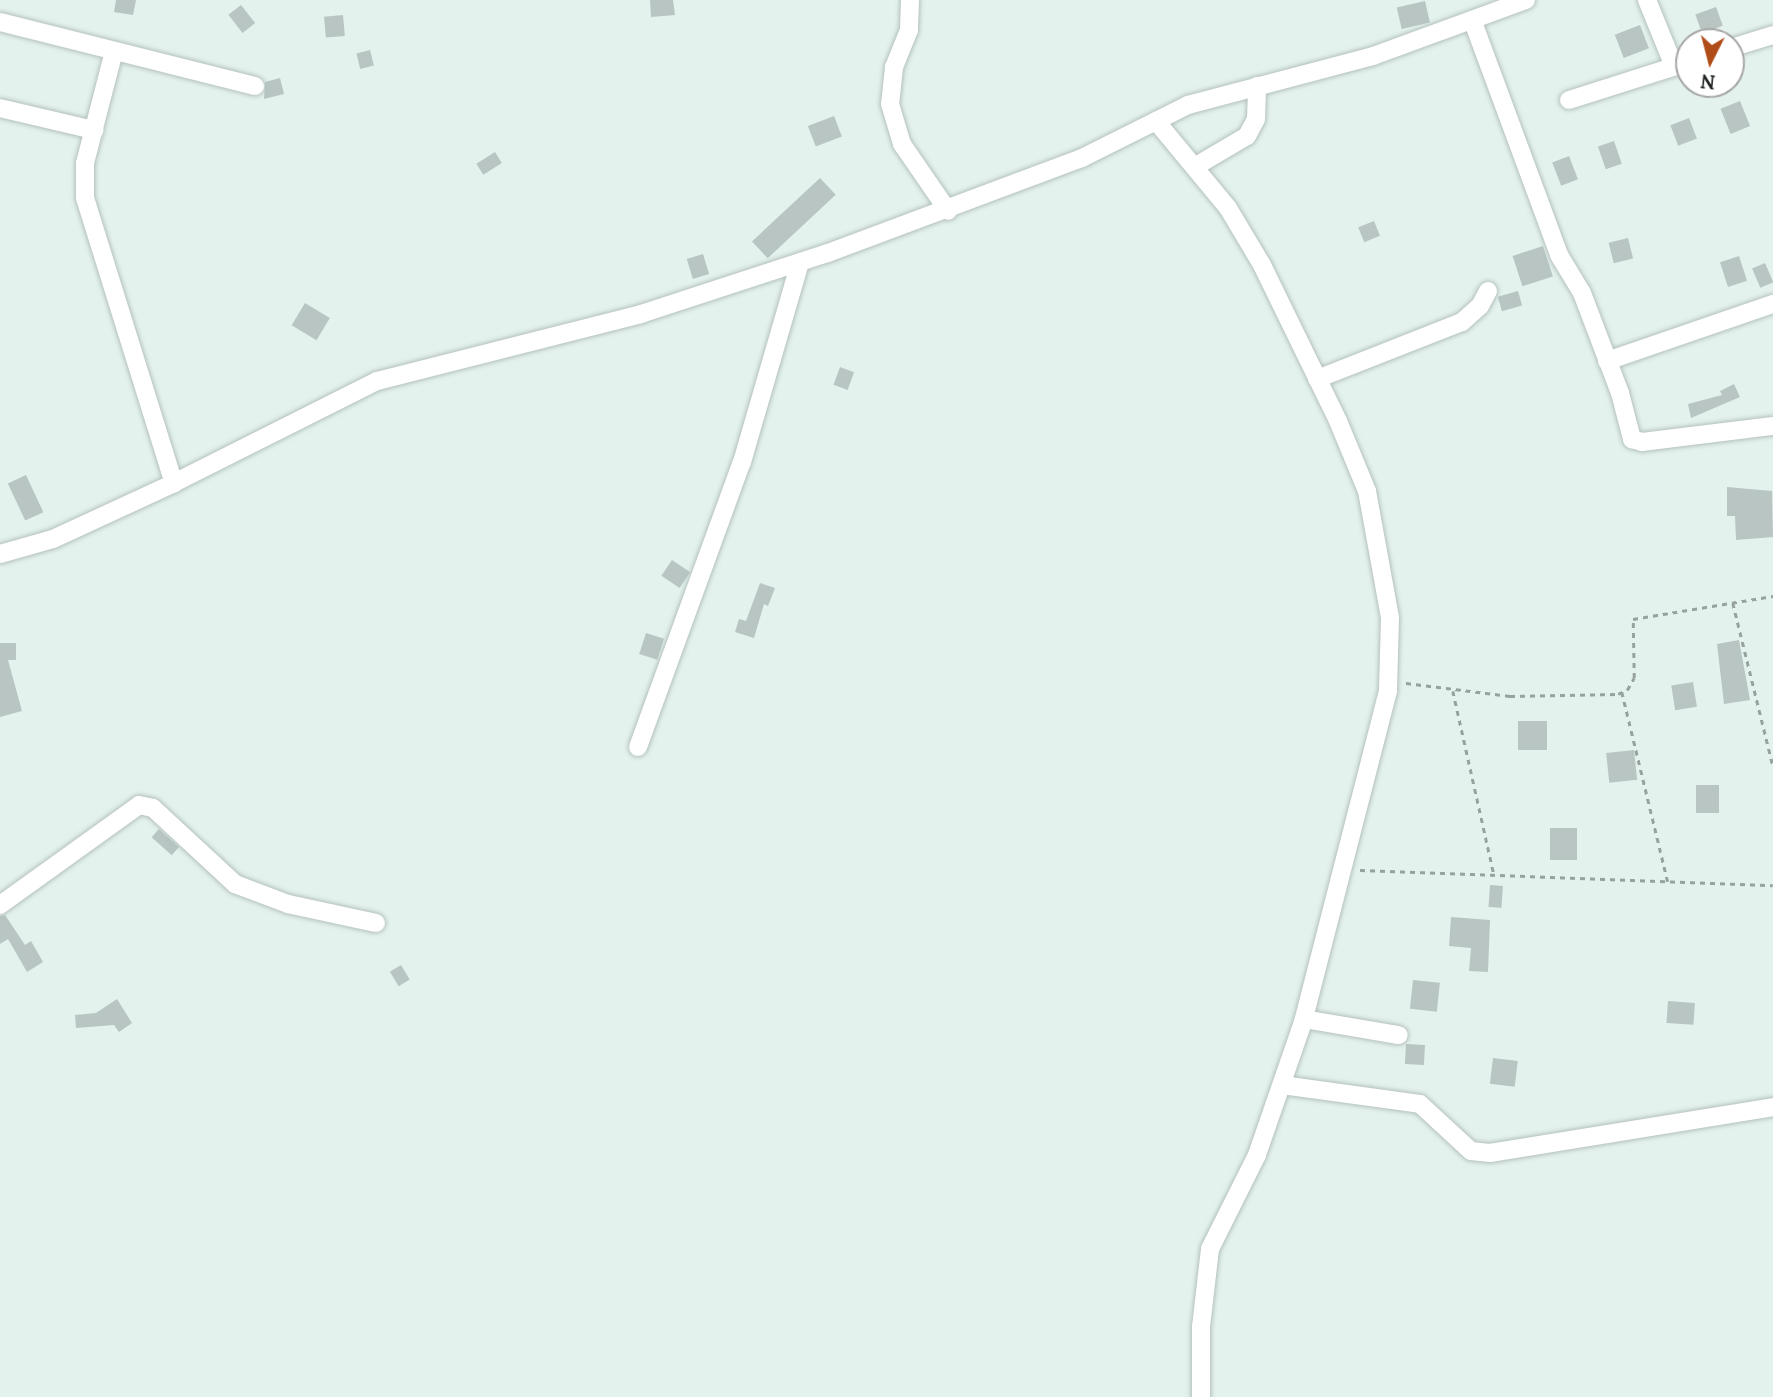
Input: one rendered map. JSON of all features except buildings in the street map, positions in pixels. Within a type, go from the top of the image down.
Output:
[{"type":"street","points":[[910,0],[909,30],[894,67],[890,104],[902,144],[948,211]]},
{"type":"street","points":[[0,554],[53,539],[251,448],[348,392],[399,373],[641,314],[800,262],[948,211],[1082,158],[1188,105],[1373,56],[1473,22],[1526,0]]},
{"type":"street","points":[[1647,0],[1675,51]]},
{"type":"street","points":[[0,22],[255,86]]},
{"type":"street","points":[[1473,22],[1559,255],[1581,293],[1607,361],[1632,439],[1637,442],[1773,426]]},
{"type":"street","points":[[1745,44],[1773,35]]},
{"type":"street","points":[[114,51],[83,176],[88,214],[174,483]]},
{"type":"street","points":[[1569,100],[1675,66]]},
{"type":"street","points":[[1196,166],[1247,136],[1255,118],[1257,86]]},
{"type":"street","points":[[0,108],[94,130]]},
{"type":"street","points":[[1156,121],[1196,166],[1262,265],[1367,491],[1388,589],[1388,680],[1304,1019],[1240,1196],[1210,1249],[1201,1326],[1201,1397]]},
{"type":"street","points":[[638,747],[742,462],[800,262]]},
{"type":"street","points":[[1317,379],[1462,321],[1480,306],[1488,291]]},
{"type":"street","points":[[1607,361],[1773,304]]},
{"type":"street","points":[[0,905],[139,805],[153,808],[235,884],[288,904],[376,923]]},
{"type":"street","points":[[1304,1019],[1399,1035]]},
{"type":"street","points":[[1282,1085],[1420,1104],[1459,1142],[1482,1153],[1773,1107]]},
{"type":"path","points":[[1388,680],[1452,690],[1562,698],[1622,692],[1634,678],[1633,618],[1773,596]]},
{"type":"path","points":[[1733,602],[1773,766]]},
{"type":"path","points":[[1452,690],[1494,875]]},
{"type":"path","points":[[1622,692],[1668,882]]},
{"type":"path","points":[[1342,869],[1773,885]]}]
